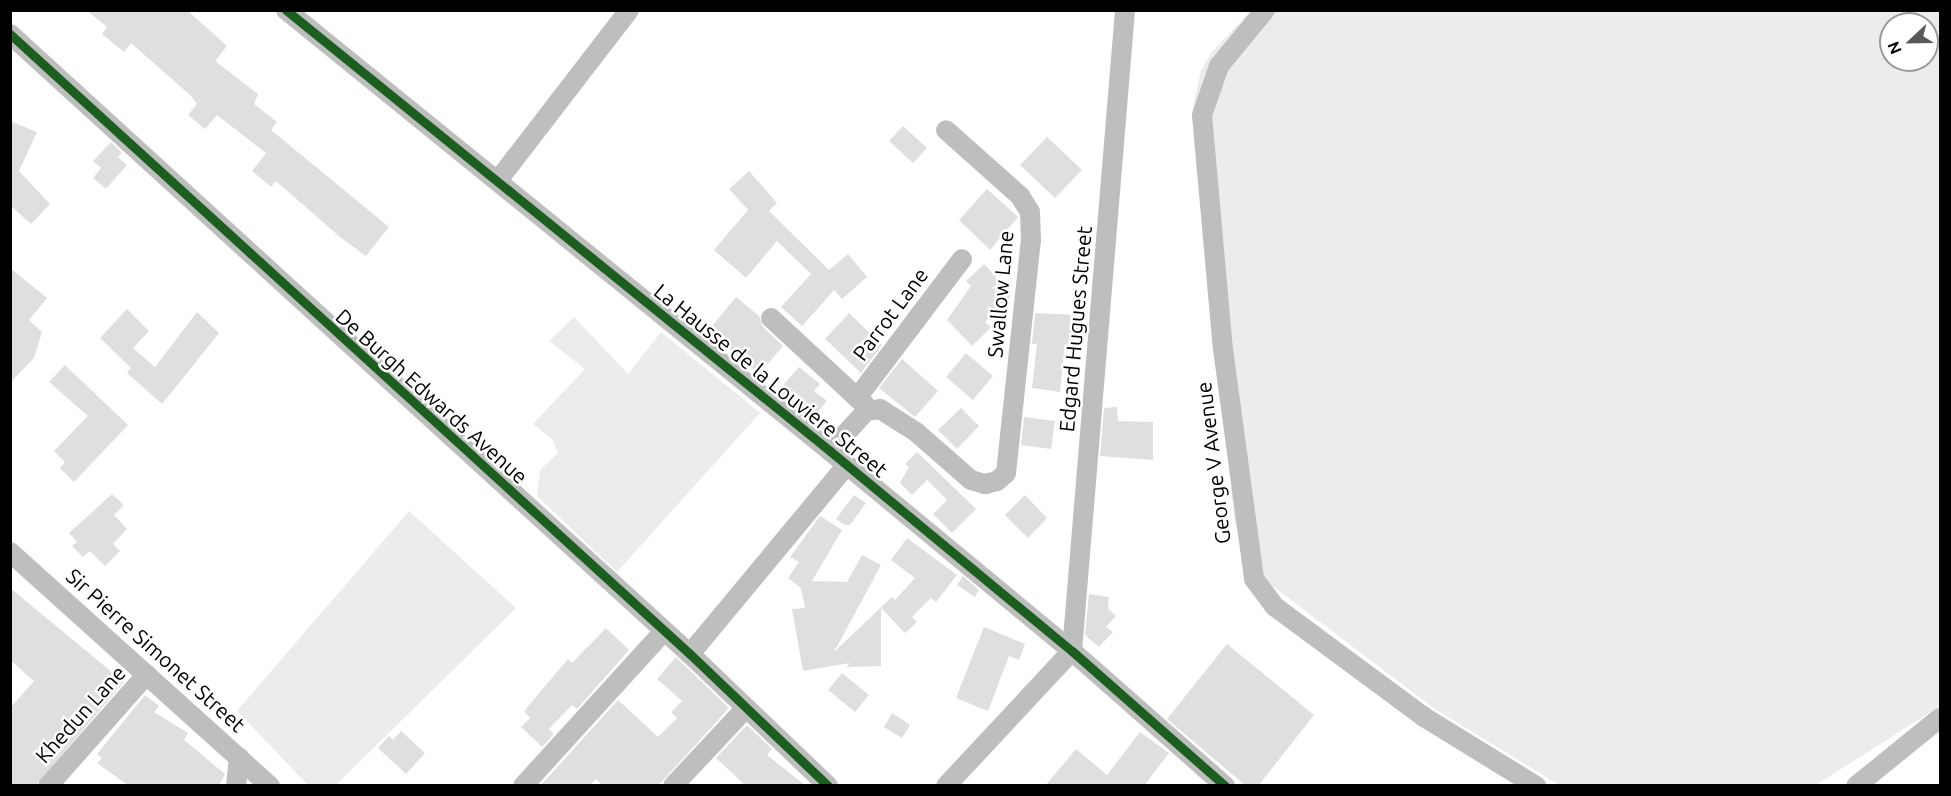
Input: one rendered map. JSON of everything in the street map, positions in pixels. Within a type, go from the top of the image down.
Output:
[{"type":"street","name":"La Hausse de la Louviere Street","points":[[286,10],[499,179],[847,465],[1072,651],[1225,786]]},
{"type":"street","points":[[499,179],[629,10]]},
{"type":"street","name":"Edgard Hugues Street","points":[[1072,651],[1125,10]]},
{"type":"street","name":"George V Avenue","points":[[1265,10],[1219,66],[1202,116],[1223,349],[1254,579],[1274,606],[1414,710],[1536,786]]},
{"type":"street","name":"De Burgh Edwards Avenue","points":[[10,34],[690,654],[826,785]]},
{"type":"street","name":"Swallow Lane","points":[[869,405],[916,432],[971,480],[985,484],[997,482],[1005,473],[1031,240],[1030,212],[1020,196],[946,130]]},
{"type":"street","name":"Parrot Lane","points":[[830,451],[869,405],[962,259]]},
{"type":"street","points":[[771,318],[869,405]]},
{"type":"street","points":[[690,654],[847,465]]},
{"type":"street","name":"Sir Pierre Simonet Street","points":[[10,552],[270,786]]},
{"type":"street","points":[[523,786],[664,631]]},
{"type":"street","points":[[946,786],[1072,651]]},
{"type":"street","name":"Khedun Lane","points":[[48,786],[147,674]]},
{"type":"street","points":[[673,786],[746,708]]},
{"type":"street","points":[[1856,786],[1941,718]]},
{"type":"street","points":[[237,786],[239,757]]},
{"type":"shaded area","points":[[1251,11],[1940,11],[1940,706],[1816,785],[1559,785],[1435,709],[1253,571],[1246,562],[1234,518],[1193,107],[1201,71],[1211,53]]},
{"type":"shaded area","points":[[574,317],[628,374],[661,332],[760,413],[617,572],[537,496],[540,470],[558,453],[553,440],[533,424],[585,369],[549,341]]},
{"type":"shaded area","points":[[409,511],[516,608],[336,785],[308,785],[237,711]]},
{"type":"building","points":[[86,10],[187,10],[227,46],[215,61],[258,94],[254,104],[277,122],[271,130],[389,227],[366,256],[340,237],[276,181],[271,187],[252,171],[266,153],[217,115],[205,129],[188,115],[197,104],[190,95],[131,43],[124,52],[102,34],[107,27]]},
{"type":"building","points":[[10,121],[37,132],[19,171],[50,204],[31,224],[10,205]]},
{"type":"building","points":[[903,126],[927,148],[913,163],[889,141]]},
{"type":"building","points":[[1047,137],[1082,170],[1055,198],[1020,165]]},
{"type":"building","points":[[111,142],[122,153],[118,157],[127,165],[106,189],[93,178],[101,168],[93,161]]},
{"type":"building","points":[[749,171],[777,203],[769,211],[829,270],[848,254],[867,277],[842,299],[834,290],[802,326],[781,307],[811,274],[777,241],[746,278],[714,250],[748,210],[729,189]]},
{"type":"building","points":[[987,189],[1018,217],[990,250],[959,220]]},
{"type":"building","points":[[984,264],[1010,292],[1010,297],[985,322],[991,327],[972,346],[947,320],[971,286],[966,281]]},
{"type":"building","points":[[10,268],[47,298],[29,320],[42,332],[34,358],[10,383]]},
{"type":"building","points":[[736,297],[759,316],[763,327],[783,346],[759,374],[708,331]]},
{"type":"building","points":[[127,309],[149,331],[133,348],[155,367],[197,312],[219,333],[162,404],[127,373],[131,368],[100,338]]},
{"type":"building","points":[[849,313],[882,345],[861,373],[825,339]]},
{"type":"building","points":[[1035,313],[1079,315],[1076,346],[1065,346],[1060,392],[1032,388],[1037,344],[1032,344]]},
{"type":"building","points":[[966,353],[993,376],[973,400],[946,377]]},
{"type":"building","points":[[902,359],[938,391],[915,417],[879,388]]},
{"type":"building","points":[[65,365],[128,425],[74,482],[60,468],[65,462],[54,451],[88,416],[49,382]]},
{"type":"building","points":[[799,367],[820,384],[814,391],[827,401],[811,420],[777,392]]},
{"type":"building","points":[[1117,407],[1118,421],[1153,422],[1153,460],[1100,456],[1104,408]]},
{"type":"building","points":[[961,408],[979,426],[957,449],[938,430]]},
{"type":"building","points":[[1024,417],[1055,421],[1051,449],[1021,445]]},
{"type":"building","points":[[917,452],[976,509],[952,533],[933,514],[947,500],[927,480],[912,495],[900,483],[909,467],[905,464]]},
{"type":"building","points":[[112,494],[124,505],[114,515],[127,529],[113,544],[120,551],[105,566],[90,551],[83,557],[72,546],[77,542],[69,533]]},
{"type":"building","points":[[854,495],[866,503],[850,525],[845,525],[836,519]]},
{"type":"building","points":[[1025,495],[1047,518],[1028,538],[1005,515]]},
{"type":"building","points":[[820,516],[842,530],[812,581],[847,582],[862,555],[881,565],[834,652],[892,597],[895,600],[915,578],[891,560],[907,538],[957,575],[936,602],[931,598],[912,617],[917,622],[905,633],[881,608],[881,666],[847,667],[850,663],[803,671],[792,609],[805,608],[801,588],[788,578],[799,562],[790,557]]},
{"type":"building","points":[[963,576],[979,590],[975,597],[957,585]]},
{"type":"building","points":[[10,588],[124,682],[35,786],[10,786],[10,708],[34,681],[10,660]]},
{"type":"building","points":[[1089,594],[1109,597],[1108,609],[1116,616],[1106,627],[1113,632],[1099,647],[1085,635]]},
{"type":"building","points":[[984,627],[1025,644],[1019,660],[1009,656],[988,711],[956,698]]},
{"type":"building","points":[[606,628],[629,650],[577,709],[572,705],[549,729],[554,734],[542,747],[521,727],[530,718],[524,711],[568,659],[572,663]]},
{"type":"building","points":[[1227,644],[1314,715],[1258,786],[1246,786],[1167,719]]},
{"type":"building","points":[[676,657],[729,708],[658,786],[603,786],[596,779],[589,786],[540,786],[618,700],[658,737],[677,718],[671,712],[682,701],[657,679]]},
{"type":"building","points":[[842,673],[869,695],[855,712],[828,690]]},
{"type":"building","points":[[145,695],[159,706],[154,712],[188,733],[184,740],[225,774],[219,786],[129,786],[97,763],[102,758],[97,754]]},
{"type":"building","points":[[892,713],[910,725],[902,738],[884,727]]},
{"type":"building","points":[[747,725],[772,749],[767,755],[806,786],[746,786],[716,758]]},
{"type":"building","points":[[401,731],[425,753],[406,774],[378,748],[389,736],[393,740]]},
{"type":"building","points":[[1140,732],[1169,753],[1144,786],[1045,786],[1076,749],[1107,775]]},
{"type":"cycle path","points":[[286,10],[830,451],[1072,651],[1225,786]]},
{"type":"cycle path","points":[[10,34],[690,654],[828,786]]}]
